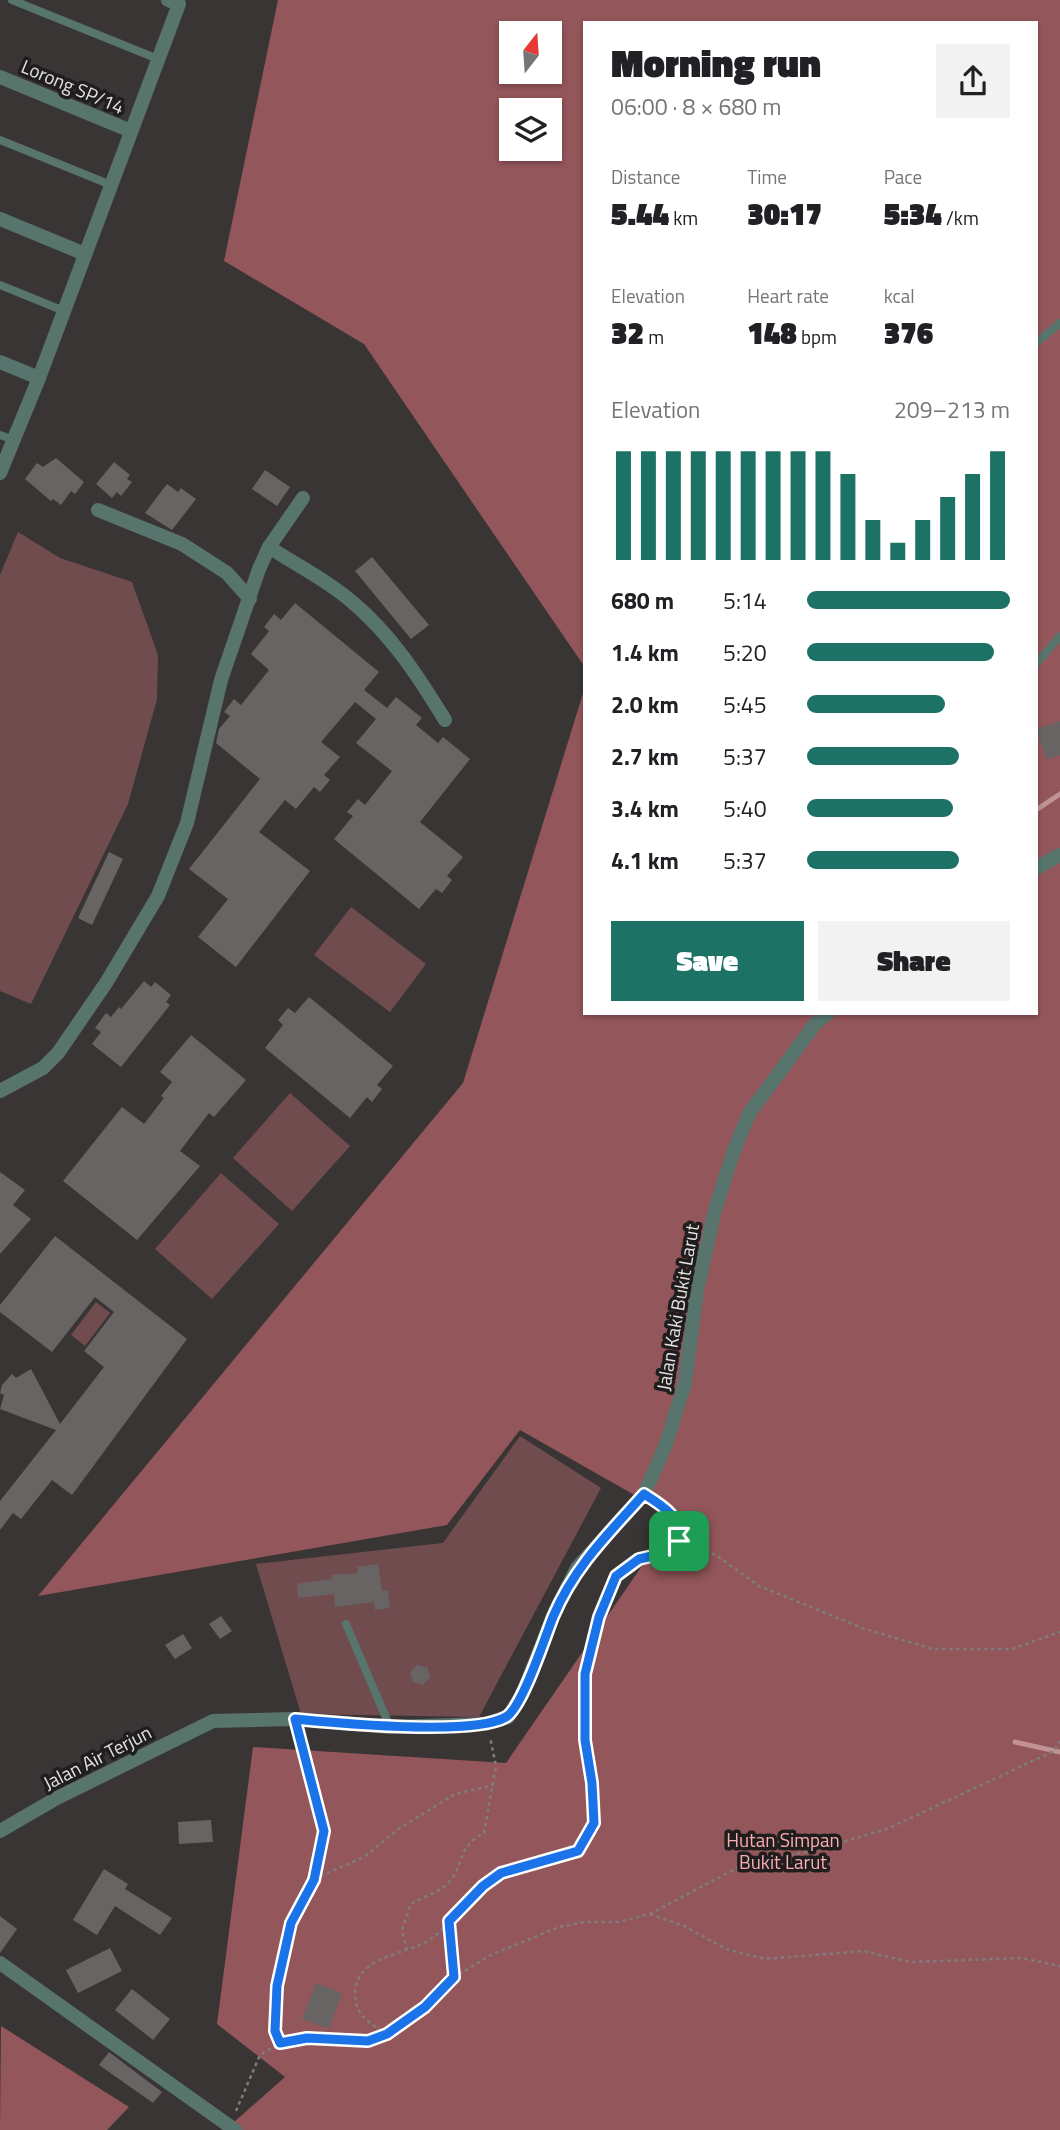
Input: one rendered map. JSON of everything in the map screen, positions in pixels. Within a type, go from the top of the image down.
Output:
[{"type":"street","points":[[0,473],[7,438],[39,379],[158,59],[174,2]]},
{"type":"street","name":"Lorong SP/14","points":[[0,77],[131,131]]},
{"type":"street","points":[[0,219],[85,254]]},
{"type":"street","points":[[0,362],[39,379]]},
{"type":"street","points":[[0,1091],[35,1073],[58,1053],[106,983],[158,896],[187,823],[221,680],[250,599],[269,547],[303,498]]},
{"type":"street","points":[[98,510],[182,544],[227,573],[250,599]]},
{"type":"street","points":[[269,547],[348,598],[368,616],[413,668],[445,720]]},
{"type":"street","points":[[1038,867],[1060,855]]},
{"type":"street","name":"Jalan Kaki Bukit Larut","points":[[213,1721],[295,1719],[390,1727],[485,1724],[508,1717],[522,1695],[555,1614],[578,1568],[644,1494],[666,1444],[685,1383],[697,1290],[715,1210],[734,1150],[750,1112],[815,1024],[826,1015]]},
{"type":"street","name":"Jalan Air Terjun","points":[[0,1831],[57,1798],[213,1721]]},
{"type":"street","points":[[0,1963],[235,2130]]},
{"type":"lane","points":[[12,0],[158,59]]},
{"type":"lane","points":[[0,139],[111,185]]},
{"type":"lane","points":[[0,285],[64,311]]},
{"type":"lane","points":[[1038,341],[1060,323]]},
{"type":"lane","points":[[1038,662],[1060,636]]},
{"type":"lane","points":[[346,1624],[390,1727]]},
{"type":"path","points":[[387,2034],[369,2024],[356,2007],[355,1990],[362,1972],[383,1957],[407,1950],[431,1938],[483,1886],[501,1873],[578,1851],[594,1823],[592,1783],[585,1740],[585,1674],[599,1617],[616,1576],[639,1559],[665,1553],[679,1541],[680,1527],[668,1510],[644,1494]]},
{"type":"path","points":[[679,1541],[716,1555],[759,1586],[865,1629],[933,1649],[1012,1649],[1060,1632]]},
{"type":"path","points":[[280,2043],[275,2031],[277,1986],[291,1923],[314,1880],[324,1831],[295,1719]]},
{"type":"path","points":[[407,1950],[402,1930],[411,1904],[445,1886],[461,1852],[471,1839],[484,1833],[494,1785],[493,1747],[485,1724]]},
{"type":"path","points":[[221,2120],[239,2109],[260,2054],[280,2043],[307,2038],[368,2041],[387,2034],[425,2007],[454,1977],[493,1954],[559,1927],[584,1922],[618,1922],[650,1914],[750,1861],[808,1852],[887,1829],[1054,1751],[1060,1741]]},
{"type":"path","points":[[314,1880],[364,1857],[400,1828],[455,1794],[494,1785]]},
{"type":"path","points":[[650,1914],[684,1926],[726,1949],[765,1959],[863,1951],[911,1962],[1021,1958],[1060,1966]]},
{"type":"path","points":[[449,1921],[454,1977]]},
{"type":"shaded area","points":[[18,532],[60,558],[132,582],[158,655],[157,699],[128,804],[31,1004],[0,991],[0,575]]},
{"type":"shaded area","points":[[351,907],[426,964],[390,1012],[314,955]]},
{"type":"shaded area","points":[[290,1093],[350,1146],[292,1211],[233,1158]]},
{"type":"shaded area","points":[[221,1173],[279,1224],[212,1299],[155,1249]]},
{"type":"shaded area","points":[[96,1302],[110,1313],[85,1346],[71,1335]]},
{"type":"shaded area","points":[[520,1436],[601,1488],[479,1717],[301,1714],[256,1564],[443,1543]]},
{"type":"green space","name":"Hutan Simpan Bukit Larut","points":[[278,0],[1060,0],[1060,2130],[225,2130],[285,2077],[217,2024],[253,1747],[506,1763],[675,1518],[520,1430],[447,1525],[38,1596],[463,1083],[583,693],[583,1015],[1038,1015],[1038,21],[583,21],[583,665],[364,344],[224,261]]},
{"type":"green space","points":[[1,2026],[129,2107],[107,2130],[0,2130]]},
{"type":"building","points":[[56,458],[84,482],[75,494],[71,491],[61,505],[53,499],[51,501],[25,479],[37,463],[43,467]]},
{"type":"building","points":[[114,462],[130,475],[127,479],[132,482],[121,496],[117,492],[112,498],[96,484]]},
{"type":"building","points":[[265,470],[290,487],[277,506],[252,489]]},
{"type":"building","points":[[167,484],[178,492],[181,488],[196,499],[172,530],[145,513]]},
{"type":"building","points":[[372,557],[429,625],[411,639],[355,571]]},
{"type":"building","points":[[295,603],[379,672],[364,690],[387,708],[396,697],[422,718],[416,725],[438,743],[443,737],[470,759],[420,822],[463,857],[447,876],[452,880],[442,893],[436,889],[419,909],[334,839],[353,816],[347,812],[358,799],[365,805],[392,771],[356,743],[376,719],[355,702],[321,742],[340,757],[324,775],[330,780],[320,792],[314,787],[296,809],[285,800],[259,832],[310,871],[236,967],[198,937],[228,899],[189,869],[260,779],[216,743],[219,729],[230,716],[224,712],[234,699],[241,705],[269,670],[251,654],[269,631],[264,627],[274,614],[281,620]]},
{"type":"building","points":[[1060,721],[1060,755],[1047,760],[1038,728]]},
{"type":"building","points":[[109,852],[123,859],[92,925],[78,918]]},
{"type":"building","points":[[144,981],[151,987],[155,982],[171,995],[166,1002],[170,1005],[121,1067],[92,1044],[101,1032],[95,1028],[106,1013],[111,1017],[119,1007],[121,1009]]},
{"type":"building","points":[[309,997],[393,1066],[377,1085],[382,1089],[372,1102],[367,1097],[350,1118],[265,1048],[283,1025],[278,1020],[288,1008],[295,1013]]},
{"type":"building","points":[[191,1035],[246,1080],[214,1117],[209,1113],[180,1151],[200,1166],[137,1240],[63,1181],[122,1107],[144,1124],[164,1098],[161,1096],[172,1082],[160,1072]]},
{"type":"building","points":[[0,1172],[25,1190],[13,1205],[31,1219],[0,1254]]},
{"type":"building","points":[[55,1236],[187,1339],[72,1495],[52,1480],[21,1519],[13,1513],[0,1530],[0,1501],[56,1430],[0,1409],[4,1395],[0,1393],[2,1385],[12,1374],[16,1378],[31,1369],[60,1424],[104,1367],[84,1351],[114,1312],[95,1297],[52,1352],[0,1312],[0,1305]]},
{"type":"building","points":[[378,1564],[382,1591],[388,1590],[390,1608],[375,1610],[374,1602],[335,1607],[334,1594],[298,1598],[297,1584],[332,1579],[332,1575],[358,1573],[357,1567]]},
{"type":"building","points":[[221,1616],[232,1631],[220,1639],[209,1624]]},
{"type":"building","points":[[183,1634],[192,1648],[175,1659],[165,1645]]},
{"type":"building","points":[[417,1665],[427,1667],[430,1677],[423,1685],[413,1682],[410,1672]]},
{"type":"building","points":[[211,1820],[213,1842],[179,1844],[178,1822]]},
{"type":"building","points":[[104,1869],[128,1884],[125,1889],[172,1918],[160,1935],[115,1906],[97,1935],[73,1920]]},
{"type":"building","points":[[0,1916],[17,1929],[0,1953]]},
{"type":"building","points":[[110,1948],[122,1971],[78,1993],[66,1970]]},
{"type":"building","points":[[316,1983],[342,1993],[329,2029],[302,2019]]},
{"type":"building","points":[[132,1989],[170,2019],[153,2040],[115,2010]]},
{"type":"building","points":[[109,2052],[162,2092],[153,2103],[99,2065]]},
{"type":"waterway","points":[[1038,809],[1060,794]]},
{"type":"waterway","points":[[1015,1742],[1060,1752]]},
{"type":"route","points":[[644,1494],[668,1510],[680,1527],[679,1541],[665,1553],[639,1559],[616,1576],[599,1617],[585,1674],[585,1740],[592,1783],[594,1823],[578,1851],[501,1873],[483,1886],[449,1921],[454,1977],[425,2007],[387,2034],[368,2041],[307,2038],[280,2043],[275,2031],[277,1986],[291,1923],[314,1880],[324,1831],[295,1719],[390,1727],[485,1724],[508,1717],[522,1695],[555,1614],[578,1568],[644,1494]]}]
